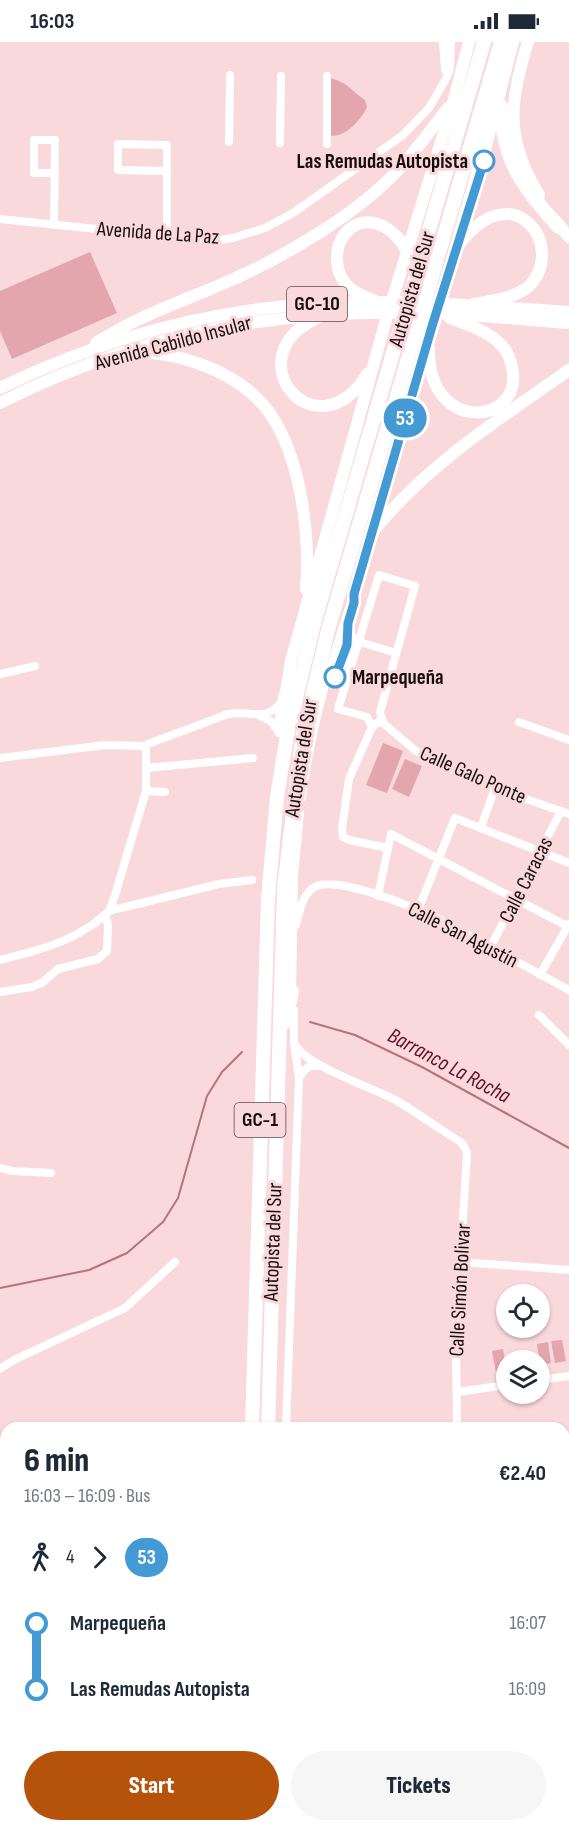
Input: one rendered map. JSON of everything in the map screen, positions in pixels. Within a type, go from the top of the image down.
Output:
[{"type":"highway","name":"Autopista del Sur","points":[[252,1422],[267,919],[271,849],[287,736],[306,656],[484,42]]},
{"type":"highway","name":"Autopista del Sur","points":[[268,1422],[284,888],[302,739],[328,630],[427,323],[426,293],[501,42]]},
{"type":"highway","points":[[512,42],[501,102],[501,129],[508,156],[518,176],[540,207],[559,227]]},
{"type":"highway","points":[[456,249],[512,42]]},
{"type":"highway","points":[[271,849],[267,810],[285,697]]},
{"type":"highway","points":[[278,1062],[292,991]]},
{"type":"highway","points":[[244,1422],[252,1391]]},
{"type":"main road","points":[[285,697],[291,661],[373,365],[453,103],[469,42]]},
{"type":"main road","points":[[528,42],[519,71],[515,96],[514,140],[524,170],[559,227],[569,237]]},
{"type":"main road","points":[[80,353],[124,326],[241,275],[293,248],[355,209],[396,172],[453,103]]},
{"type":"main road","points":[[354,594],[427,323],[442,294],[456,249],[473,228],[495,216],[505,213],[528,218],[538,226],[546,240],[548,257],[537,279],[527,288],[511,295],[470,305]]},
{"type":"main road","points":[[380,302],[354,292],[343,280],[339,273],[337,258],[339,244],[344,235],[358,225],[374,224],[382,225],[397,234],[407,252]]},
{"type":"main road","name":"Avenida Cabildo Insular","points":[[0,388],[80,353],[166,327],[261,309],[308,304],[380,302],[569,312]]},
{"type":"main road","points":[[323,315],[308,322],[299,330],[291,338],[284,352],[282,374],[292,395],[300,401],[317,406],[341,400],[351,395],[363,382],[373,365]]},
{"type":"main road","name":"Avenida Cabildo Insular","points":[[0,403],[99,361],[206,330],[262,320],[323,315],[427,323],[569,323]]},
{"type":"main road","points":[[449,317],[476,328],[496,340],[503,347],[512,364],[513,388],[509,396],[496,408],[474,412],[458,408],[444,400],[432,375],[427,323],[449,317]]},
{"type":"main road","points":[[99,361],[141,353],[176,357],[211,368],[240,383],[260,401],[276,421],[292,463],[305,527],[307,575],[302,623]]},
{"type":"main road","points":[[371,534],[396,503],[431,470],[569,370]]},
{"type":"street","name":"Avenida de La Paz","points":[[442,86],[446,68],[443,42]]},
{"type":"street","name":"Avenida de La Paz","points":[[0,219],[213,241],[234,238],[265,228],[293,213],[403,135],[429,108],[442,86],[450,68],[451,42]]},
{"type":"street","points":[[229,142],[230,75]]},
{"type":"street","points":[[280,143],[281,76]]},
{"type":"street","points":[[327,76],[327,144]]},
{"type":"street","points":[[54,225],[55,172],[55,140],[34,140],[34,172],[55,172]]},
{"type":"street","points":[[166,171],[118,170],[118,144],[167,145],[167,236]]},
{"type":"street","points":[[0,381],[18,379]]},
{"type":"street","points":[[380,712],[372,717],[366,717],[338,709],[379,575],[415,586],[380,712],[383,723],[378,722],[372,727],[348,787],[342,829],[343,837],[349,840],[388,848]]},
{"type":"street","points":[[354,594],[348,634],[358,641],[396,653]]},
{"type":"street","points":[[286,1422],[300,1078],[294,1042],[292,991],[294,876],[305,775],[321,693],[354,594]]},
{"type":"street","points":[[0,674],[34,666]]},
{"type":"street","points":[[0,758],[105,745],[146,746],[228,714],[267,714],[275,711],[285,697]]},
{"type":"street","points":[[253,713],[272,722],[279,733]]},
{"type":"street","points":[[366,717],[372,727]]},
{"type":"street","points":[[519,722],[568,739]]},
{"type":"street","name":"Calle Galo Ponte","points":[[383,723],[430,760],[495,788],[565,813]]},
{"type":"street","points":[[0,992],[32,987],[43,982],[57,969],[98,959],[107,951],[107,912],[116,895],[146,791],[146,746]]},
{"type":"street","points":[[146,768],[253,758]]},
{"type":"street","points":[[481,827],[495,788]]},
{"type":"street","points":[[146,791],[165,792]]},
{"type":"street","name":"Calle Caracas","points":[[490,948],[540,852],[565,813]]},
{"type":"street","points":[[418,909],[455,818],[569,863]]},
{"type":"street","points":[[378,896],[391,834],[568,926],[540,975]]},
{"type":"street","points":[[0,960],[70,939],[107,912],[219,884],[252,880]]},
{"type":"street","name":"Calle San Agustín","points":[[294,930],[306,896],[313,888],[318,885],[334,884],[346,886],[418,909],[569,990]]},
{"type":"street","points":[[539,1015],[569,1045]]},
{"type":"street","points":[[294,1042],[302,1055],[322,1066]]},
{"type":"street","points":[[300,1078],[304,1069],[311,1065],[322,1066]]},
{"type":"street","name":"Calle Simón Bolivar","points":[[322,1066],[397,1101],[462,1143],[467,1152],[456,1334],[457,1422]]},
{"type":"street","points":[[0,1168],[12,1171],[51,1173]]},
{"type":"street","points":[[0,1369],[14,1360],[125,1308],[175,1262]]},
{"type":"street","points":[[460,1262],[569,1270]]},
{"type":"street","points":[[550,1379],[569,1377]]},
{"type":"street","points":[[457,1392],[496,1387]]},
{"type":"shaded area","points":[[330,78],[349,87],[365,100],[367,107],[361,117],[346,132],[334,136],[329,135]]},
{"type":"shaded area","points":[[90,252],[117,313],[12,359],[0,331],[0,291]]},
{"type":"shaded area","points":[[383,743],[403,751],[387,793],[366,785]]},
{"type":"shaded area","points":[[405,759],[422,766],[409,797],[392,789]]},
{"type":"shaded area","points":[[562,1340],[566,1361],[555,1363],[551,1341]]},
{"type":"shaded area","points":[[548,1342],[549,1350],[538,1350],[537,1344]]},
{"type":"shaded area","points":[[496,1350],[496,1372],[492,1351]]},
{"type":"waterway","name":"Barranco La Rocha","points":[[310,1022],[355,1035],[422,1067],[569,1148]]},
{"type":"waterway","name":"Barranco La Rocha","points":[[0,1288],[89,1270],[127,1253],[163,1222],[178,1198],[207,1096],[222,1072],[242,1052]]},
{"type":"bus line","name":"53","points":[[335,677],[347,645],[348,623],[354,603],[354,594],[433,323],[484,161]]},
{"type":"place","name":"Las Remudas Autopista","points":[[484,161]]},
{"type":"place","name":"Marpequeña","points":[[335,677]]}]
